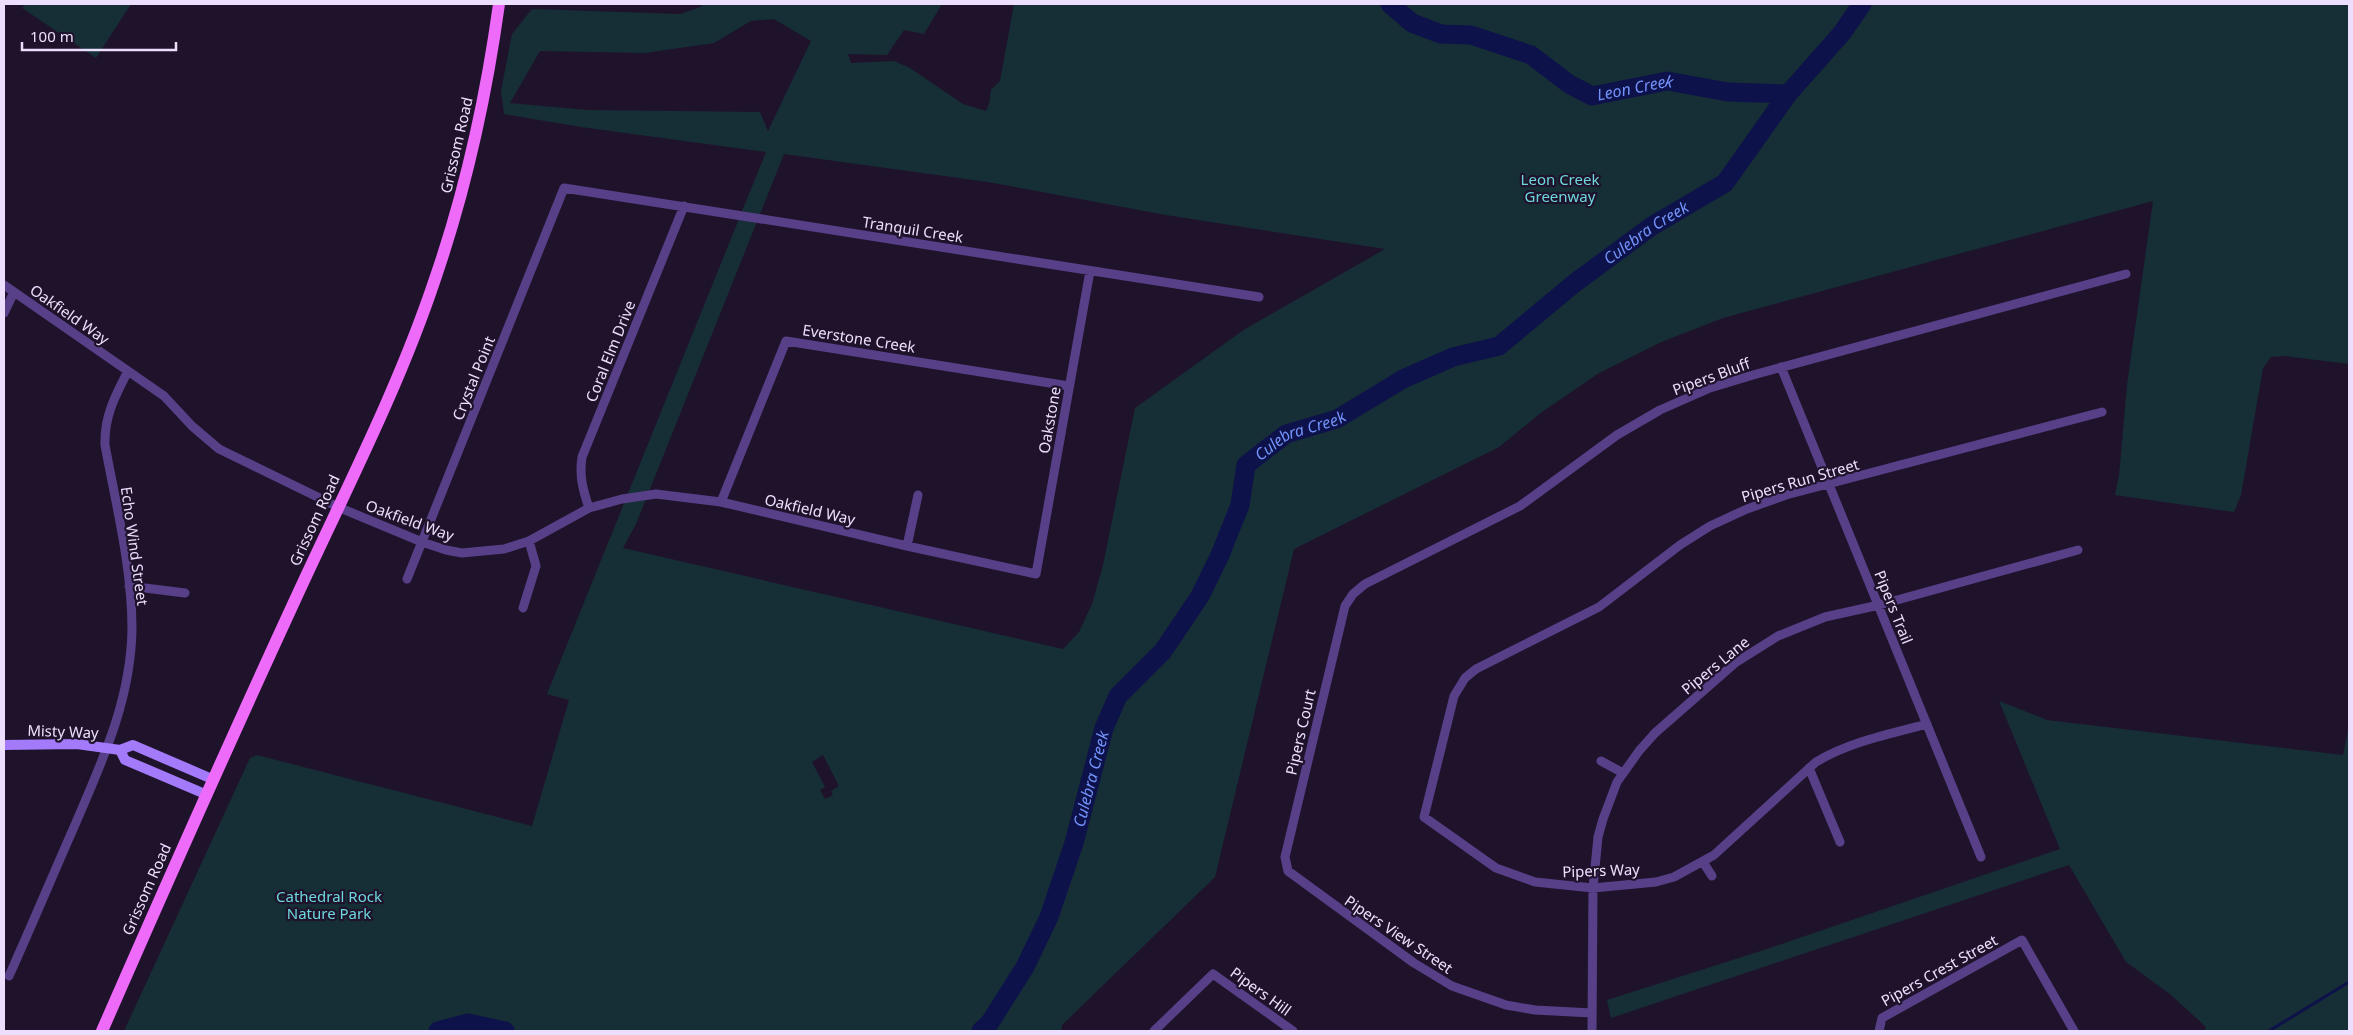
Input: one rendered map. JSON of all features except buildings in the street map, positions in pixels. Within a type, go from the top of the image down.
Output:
[{"type":"main road","name":"Grissom Road","points":[[102,1031],[205,794],[390,394],[434,282],[450,233],[477,134],[499,4]]},
{"type":"street","name":"Tranquil Creek","points":[[564,188],[1258,297]]},
{"type":"street","name":"Crystal Point","points":[[408,579],[564,188]]},
{"type":"street","name":"Coral Elm Drive","points":[[589,508],[581,484],[582,457],[684,206]]},
{"type":"street","name":"Oakstone","points":[[1036,574],[1090,271]]},
{"type":"street","name":"Pipers Bluff","points":[[1349,600],[1365,584],[1520,506],[1610,440],[1660,410],[1710,388],[2126,274]]},
{"type":"street","name":"Oakfield Way","points":[[4,285],[164,396],[192,426],[219,449],[338,507],[422,542],[462,553],[504,549],[529,541],[589,508],[622,499],[656,494],[721,502],[1036,574]]},
{"type":"street","points":[[4,313],[14,292]]},
{"type":"street","name":"Everstone Creek","points":[[721,502],[786,341],[1069,386]]},
{"type":"street","name":"Pipers Trail","points":[[1781,367],[1981,857]]},
{"type":"street","name":"Echo Wind Street","points":[[9,976],[108,748],[125,692],[130,661],[132,629],[129,586],[104,430],[110,406],[128,371]]},
{"type":"street","name":"Pipers Run Street","points":[[1424,817],[1454,696],[1459,686],[1476,669],[1599,607],[1680,545],[1710,526],[1746,509],[1786,495],[2102,412]]},
{"type":"street","points":[[907,546],[918,495]]},
{"type":"street","points":[[523,608],[536,566],[529,541]]},
{"type":"street","name":"Pipers Lane","points":[[1592,1031],[1594,860],[1602,818],[1623,773],[1655,733],[1735,663],[1778,636],[1824,617],[1879,605],[2078,550]]},
{"type":"street","points":[[129,586],[185,593]]},
{"type":"street","name":"Pipers Court","points":[[1288,872],[1285,857],[1345,606],[1349,600]]},
{"type":"street","name":"Pipers Way","points":[[1424,817],[1481,858],[1513,876],[1547,885],[1593,888],[1656,882],[1674,877],[1703,862],[1725,846],[1809,768],[1829,754],[1856,744],[1927,724]]},
{"type":"street","name":"Misty Way","points":[[4,744],[77,744],[120,750],[132,746],[212,779]]},
{"type":"street","points":[[120,750],[125,760],[205,794]]},
{"type":"street","points":[[1601,761],[1623,773]]},
{"type":"street","points":[[1809,768],[1840,842]]},
{"type":"street","points":[[1703,862],[1712,876]]},
{"type":"street","name":"Pipers View Street","points":[[1288,872],[1414,963],[1452,986],[1478,997],[1516,1007],[1592,1013]]},
{"type":"street","name":"Pipers Crest Street","points":[[1879,1031],[1882,1018],[2022,940],[2074,1031]]},
{"type":"street","name":"Pipers Hill","points":[[1154,1031],[1213,974],[1282,1028],[1293,1031]]},
{"type":"green space","points":[[26,4],[131,4],[96,58],[22,8]]},
{"type":"green space","points":[[704,4],[942,4],[924,34],[904,30],[887,55],[848,54],[851,63],[894,61],[910,68],[963,104],[986,111],[991,90],[1000,81],[1014,4],[2349,4],[2349,364],[2284,356],[2271,357],[2263,368],[2241,495],[2234,512],[2115,495],[2119,476],[2127,385],[2153,201],[1723,318],[1659,343],[1599,373],[1542,412],[1499,447],[1294,549],[1215,877],[1062,1025],[1061,1031],[124,1031],[250,758],[257,755],[532,826],[569,700],[547,694],[766,152],[581,127],[504,114],[501,91],[512,34],[532,9],[680,14]],"holes":[[[774,19],[811,41],[768,131],[760,112],[587,110],[510,103],[540,51],[645,53],[714,43],[751,21]],[[784,154],[988,182],[1166,215],[1385,249],[1245,329],[1135,408],[1103,565],[1092,604],[1079,632],[1063,649],[623,548],[636,524]],[[823,755],[839,786],[831,791],[833,795],[825,799],[820,790],[825,787],[812,762]]]},
{"type":"green space","points":[[1999,701],[2047,720],[2343,755],[2349,725],[2349,1031],[2204,1031],[2206,1027],[2171,995],[2126,962],[2069,865],[1611,1018],[1607,1000],[1767,949],[2060,849]]},
{"type":"waterway","name":"Leon Creek","points":[[1390,4],[1412,23],[1441,34],[1471,35],[1531,55],[1569,84],[1592,96],[1667,81],[1728,92],[1788,94]]},
{"type":"waterway","name":"Culebra Creek","points":[[981,1031],[989,1024],[1025,967],[1049,917],[1074,843],[1104,728],[1118,696],[1163,651],[1200,596],[1220,555],[1240,505],[1246,465],[1286,434],[1337,419],[1403,379],[1453,357],[1499,346],[1576,282],[1652,226],[1725,183],[1788,94],[1842,33],[1862,4]]},
{"type":"waterway","points":[[2269,1031],[2349,982]]},
{"type":"waterway","name":"Culebra Creek","points":[[438,1031],[468,1023],[505,1031]]},
{"type":"park label","name":"Leon Creek Greenway","points":[[1560,188]]},
{"type":"park label","name":"Cathedral Rock Nature Park","points":[[329,904]]}]
